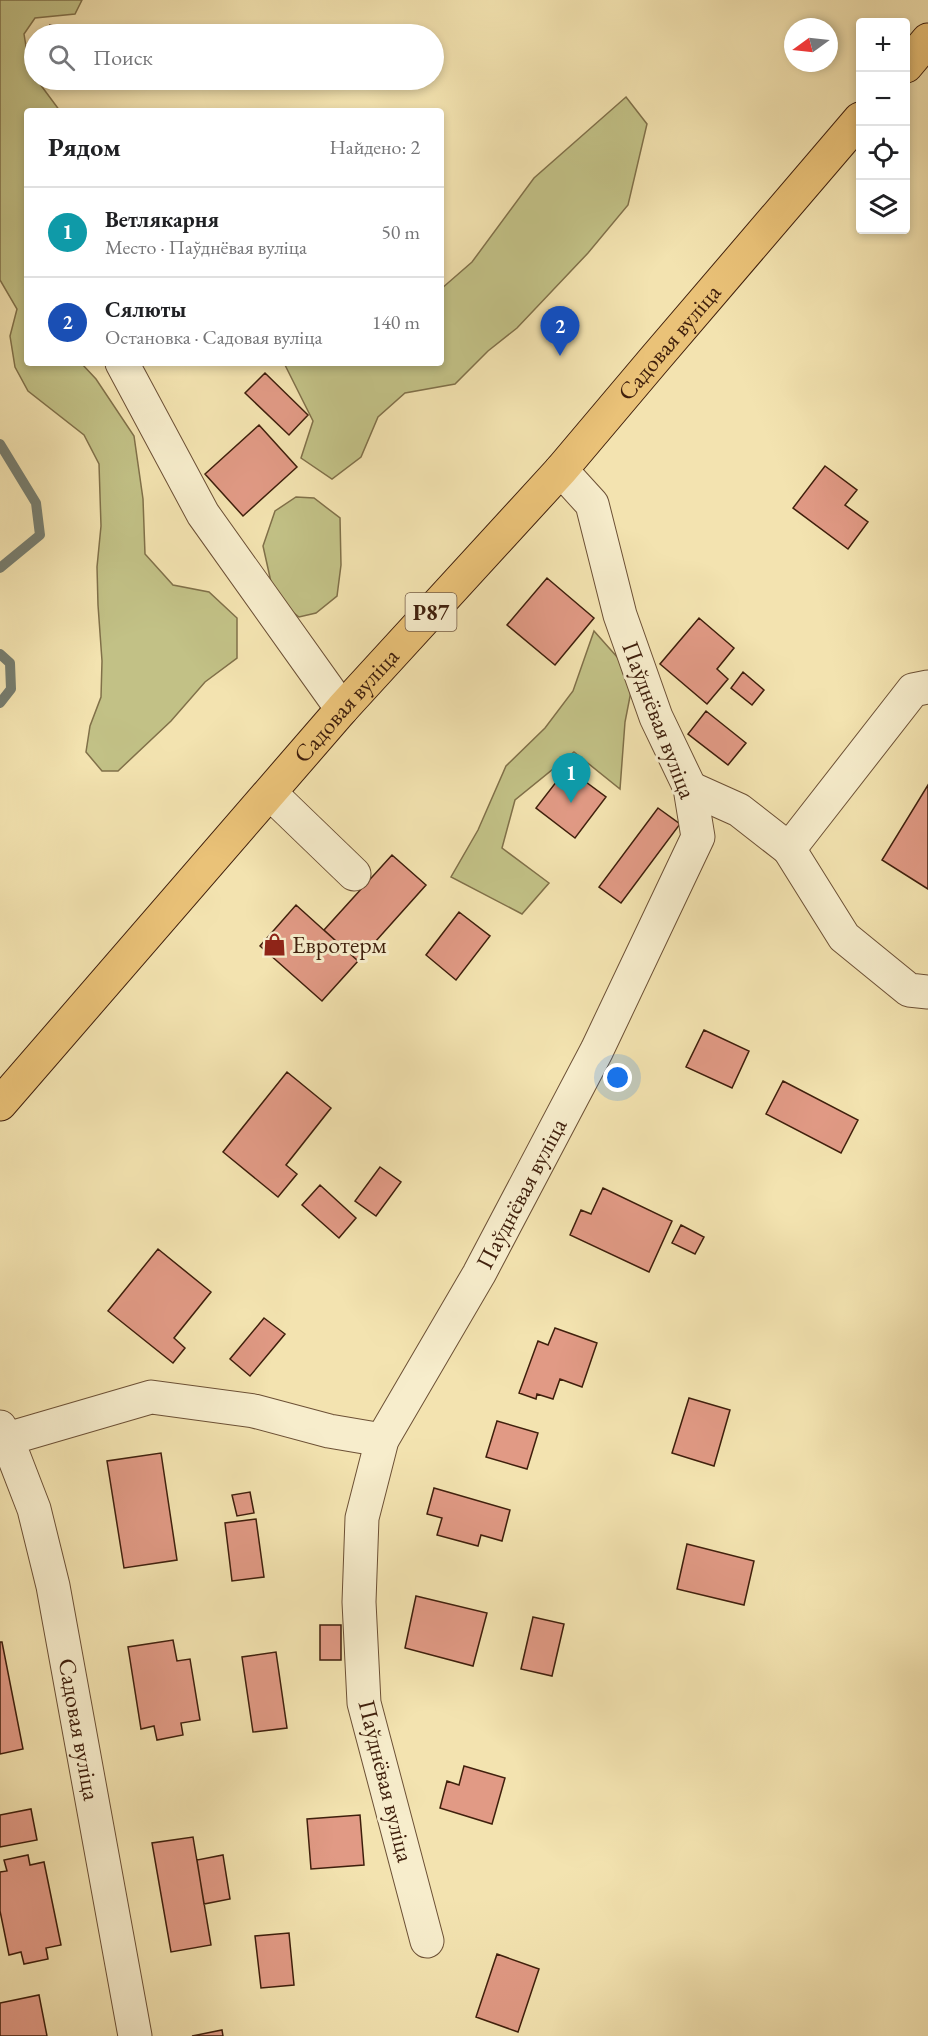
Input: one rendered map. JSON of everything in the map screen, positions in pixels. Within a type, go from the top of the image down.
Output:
[{"type":"main road","points":[[910,61],[928,40]]},
{"type":"main road","name":"Садовая вуліца","points":[[0,1104],[342,709],[561,470],[856,125]]},
{"type":"street","points":[[124,366],[203,514],[342,709]]},
{"type":"street","name":"Паўднёвая вуліца","points":[[427,1941],[364,1703],[359,1602],[362,1518],[382,1440],[478,1274],[597,1050],[698,837],[690,788],[656,717],[620,615],[592,504],[561,470]]},
{"type":"street","points":[[789,849],[913,690],[928,687]]},
{"type":"street","points":[[690,788],[739,810],[789,849],[844,937],[909,990],[928,992]]},
{"type":"street","points":[[270,792],[354,874]]},
{"type":"street","points":[[4,1433],[151,1397],[254,1411],[329,1431],[382,1440]]},
{"type":"street","name":"Садовая вуліца","points":[[4,1433],[34,1509],[53,1586],[135,2036]]},
{"type":"shaded area","points":[[0,0],[82,0],[75,14],[35,18],[31,24],[24,24],[24,90],[44,90],[58,108],[24,108],[24,366],[84,366],[96,379],[134,436],[143,499],[145,554],[173,585],[209,592],[237,618],[237,658],[205,682],[171,721],[118,771],[102,771],[86,752],[90,726],[101,697],[102,661],[97,567],[101,526],[99,464],[84,435],[28,391],[15,367],[10,336],[17,309],[0,280]]},
{"type":"shaded area","points":[[626,97],[647,124],[628,205],[588,253],[517,328],[488,351],[455,384],[405,393],[378,417],[361,457],[332,479],[301,458],[313,421],[286,366],[444,366],[444,286],[472,262],[534,178]]},
{"type":"shaded area","points":[[296,497],[314,498],[340,518],[341,565],[337,596],[316,613],[299,617],[281,603],[271,582],[263,546],[275,511]]},
{"type":"shaded area","points":[[594,631],[634,676],[625,722],[620,789],[574,752],[515,800],[502,848],[549,883],[522,914],[451,877],[478,830],[506,766],[545,728],[573,691]]},
{"type":"building","points":[[265,373],[308,415],[289,435],[245,393]]},
{"type":"building","points":[[259,425],[297,467],[243,516],[205,474]]},
{"type":"building","points":[[825,466],[857,490],[845,505],[868,522],[848,549],[793,508]]},
{"type":"building","points":[[547,578],[594,618],[555,665],[507,625]]},
{"type":"building","points":[[699,618],[734,648],[717,669],[728,679],[707,704],[660,664]]},
{"type":"building","points":[[743,672],[764,690],[752,705],[731,688]]},
{"type":"building","points":[[706,711],[746,743],[728,765],[688,734]]},
{"type":"building","points":[[567,768],[606,797],[575,838],[536,808]]},
{"type":"building","points":[[928,785],[928,889],[882,860]]},
{"type":"building","points":[[658,808],[680,824],[621,903],[599,887]]},
{"type":"building","points":[[392,855],[426,885],[358,961],[324,930]]},
{"type":"building","points":[[296,905],[358,961],[322,1001],[260,946]]},
{"type":"building","points":[[459,912],[490,936],[456,980],[426,955]]},
{"type":"building","points":[[704,1030],[749,1051],[732,1088],[686,1067]]},
{"type":"building","points":[[287,1072],[331,1108],[286,1165],[297,1174],[278,1197],[223,1152]]},
{"type":"building","points":[[783,1081],[858,1120],[841,1153],[766,1114]]},
{"type":"building","points":[[380,1167],[401,1182],[376,1216],[355,1201]]},
{"type":"building","points":[[320,1185],[356,1218],[339,1238],[302,1205]]},
{"type":"building","points":[[603,1188],[672,1221],[649,1272],[570,1235],[581,1210],[591,1214]]},
{"type":"building","points":[[681,1225],[704,1237],[695,1254],[672,1243]]},
{"type":"building","points":[[158,1249],[211,1292],[174,1338],[185,1348],[173,1363],[108,1311]]},
{"type":"building","points":[[264,1318],[285,1334],[250,1376],[230,1359]]},
{"type":"building","points":[[555,1328],[597,1343],[582,1387],[560,1379],[553,1399],[537,1394],[536,1399],[519,1393],[538,1341],[548,1345]]},
{"type":"building","points":[[689,1398],[730,1410],[714,1466],[672,1453]]},
{"type":"building","points":[[497,1421],[538,1433],[527,1469],[486,1457]]},
{"type":"building","points":[[161,1453],[177,1560],[124,1568],[107,1461]]},
{"type":"building","points":[[434,1488],[510,1510],[502,1541],[481,1535],[478,1546],[437,1535],[442,1518],[427,1514]]},
{"type":"building","points":[[250,1492],[254,1513],[237,1516],[232,1495]]},
{"type":"building","points":[[256,1519],[264,1577],[232,1581],[225,1523]]},
{"type":"building","points":[[687,1544],[754,1561],[744,1605],[677,1589]]},
{"type":"building","points":[[416,1596],[487,1613],[473,1666],[405,1648]]},
{"type":"building","points":[[533,1617],[564,1624],[552,1676],[521,1669]]},
{"type":"building","points":[[320,1625],[341,1625],[341,1660],[320,1660]]},
{"type":"building","points":[[173,1640],[177,1661],[190,1659],[200,1720],[181,1723],[183,1735],[157,1740],[154,1726],[141,1729],[128,1647]]},
{"type":"building","points":[[0,1642],[2,1642],[23,1749],[0,1754]]},
{"type":"building","points":[[276,1652],[287,1728],[253,1732],[242,1657]]},
{"type":"building","points":[[464,1766],[505,1778],[492,1824],[440,1808],[447,1781],[459,1785]]},
{"type":"building","points":[[31,1809],[37,1840],[0,1847],[0,1815]]},
{"type":"building","points":[[360,1815],[364,1865],[311,1869],[307,1819]]},
{"type":"building","points":[[193,1837],[211,1945],[171,1952],[152,1843]]},
{"type":"building","points":[[28,1855],[30,1865],[44,1862],[61,1945],[46,1948],[48,1959],[24,1964],[21,1952],[9,1955],[0,1911],[0,1872],[7,1871],[4,1860]]},
{"type":"building","points":[[223,1855],[230,1899],[204,1904],[197,1860]]},
{"type":"building","points":[[289,1933],[294,1985],[261,1988],[255,1936]]},
{"type":"building","points":[[497,1954],[539,1969],[518,2032],[476,2017]]},
{"type":"building","points":[[39,1995],[47,2036],[0,2036],[0,2003]]},
{"type":"building","points":[[222,2030],[223,2036],[192,2036]]},
{"type":"waterway","points":[[0,444],[36,503],[40,535],[0,568]]},
{"type":"waterway","points":[[0,654],[10,663],[11,689],[0,703]]},
{"type":"place","name":"Сялюты","points":[[560,356]]},
{"type":"place","name":"Ветлякарня","points":[[571,803]]},
{"type":"place","name":"Евротерм","points":[[274,945]]}]
